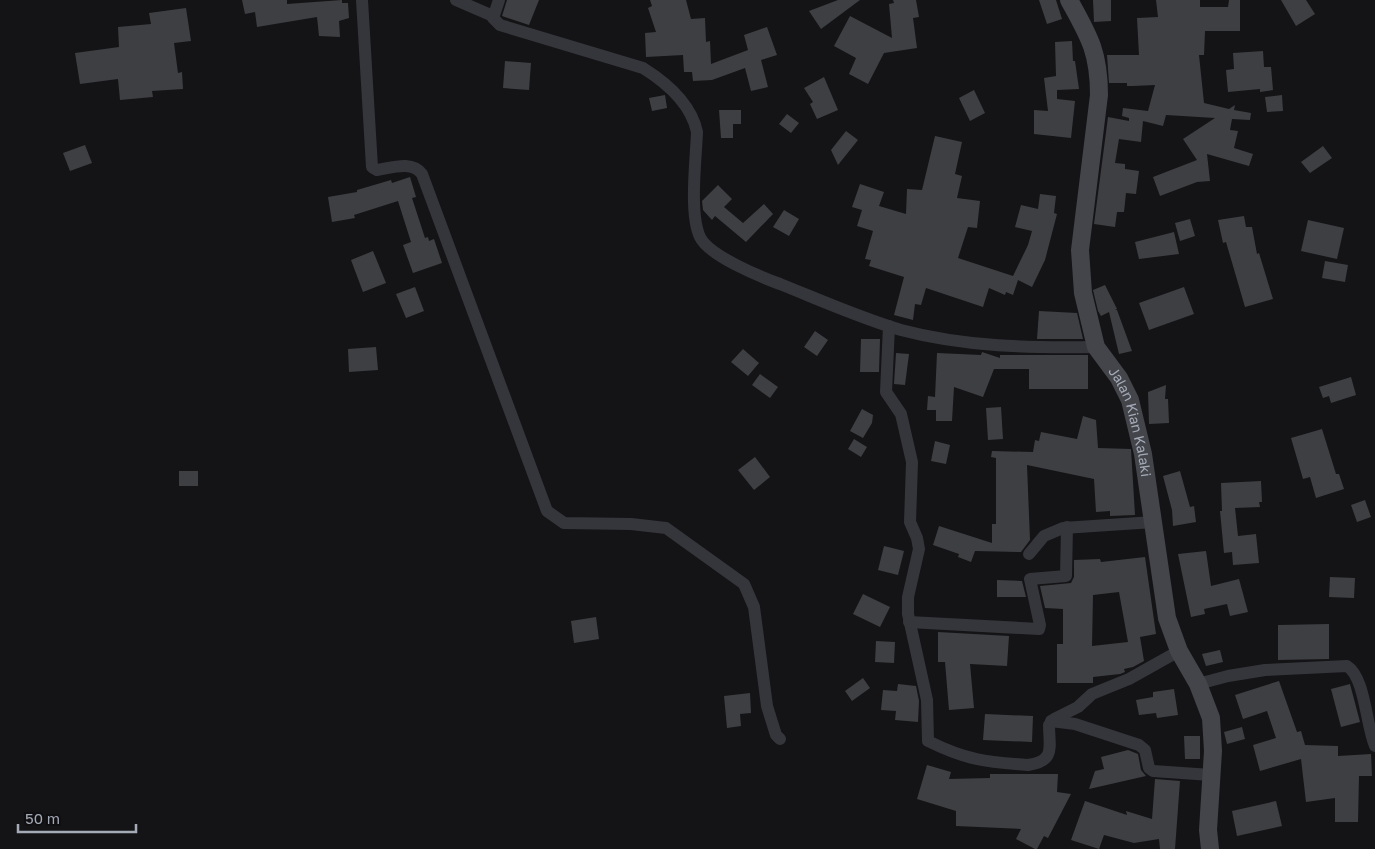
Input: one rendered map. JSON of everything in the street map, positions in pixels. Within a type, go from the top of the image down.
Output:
[{"type":"street","points":[[362,0],[372,167],[376,170],[409,166],[419,169],[422,174],[546,511],[564,524],[631,524],[666,528],[744,584],[754,607],[767,706],[776,735],[780,739]]},
{"type":"street","points":[[456,0],[494,16],[500,25],[628,62],[660,78],[679,97],[695,122],[697,132],[694,214],[701,240],[745,270],[889,326],[959,341],[1012,347],[1096,347]]},
{"type":"street","points":[[494,16],[499,0]]},
{"type":"street","name":"Jalan Kian Kalaki","points":[[1069,0],[1096,52],[1099,74],[1099,94],[1080,250],[1082,293],[1096,347],[1119,378],[1130,400],[1154,522],[1167,618],[1179,651],[1198,684],[1211,718],[1213,751],[1208,830],[1210,849]]},
{"type":"street","points":[[889,326],[886,392],[902,414],[912,462],[910,522],[918,543],[908,597],[909,622],[927,700],[928,741],[948,751],[974,760],[1028,766],[1037,764],[1047,759],[1050,754],[1049,725],[1051,722],[1078,707],[1092,694],[1129,679],[1179,651]]},
{"type":"street","points":[[1029,554],[1044,536],[1067,527],[1154,522]]},
{"type":"street","points":[[909,622],[1039,629],[1040,625],[1030,579],[1066,576],[1067,527]]},
{"type":"street","points":[[1198,684],[1228,676],[1265,670],[1347,666],[1358,676],[1369,733],[1375,746]]},
{"type":"street","points":[[1051,722],[1075,724],[1139,745],[1145,750],[1149,768],[1153,771],[1211,774]]},
{"type":"building","points":[[242,0],[287,0],[287,4],[342,0],[342,3],[348,3],[349,18],[339,21],[340,37],[319,36],[317,17],[257,27],[255,12],[245,14]]},
{"type":"building","points":[[507,0],[539,0],[529,25],[502,16]]},
{"type":"building","points":[[650,0],[686,0],[691,19],[705,18],[706,42],[710,41],[711,64],[748,50],[744,35],[767,27],[777,55],[761,60],[768,87],[751,91],[745,68],[712,80],[693,81],[692,72],[684,72],[683,55],[646,57],[645,33],[656,32],[648,8],[652,6]]},
{"type":"building","points":[[838,0],[860,0],[821,29],[809,11]]},
{"type":"building","points":[[893,0],[916,0],[919,17],[913,18],[917,48],[884,53],[868,84],[849,74],[856,58],[834,46],[850,16],[892,38],[889,4],[894,3]]},
{"type":"building","points":[[1039,0],[1056,0],[1062,19],[1047,24]]},
{"type":"building","points":[[1093,0],[1111,0],[1111,21],[1094,22]]},
{"type":"building","points":[[1156,0],[1200,0],[1200,7],[1228,7],[1229,0],[1240,0],[1240,31],[1205,31],[1204,55],[1199,55],[1204,103],[1229,109],[1235,105],[1234,110],[1251,113],[1250,120],[1232,119],[1230,130],[1238,131],[1234,148],[1253,154],[1249,166],[1207,154],[1210,181],[1197,182],[1160,196],[1153,177],[1197,160],[1183,139],[1215,118],[1166,115],[1163,126],[1143,121],[1141,142],[1119,139],[1115,163],[1125,164],[1125,169],[1139,171],[1136,194],[1126,193],[1124,212],[1117,212],[1115,227],[1094,224],[1108,117],[1129,121],[1129,118],[1122,116],[1123,108],[1148,111],[1155,85],[1127,86],[1127,83],[1109,83],[1107,55],[1139,55],[1137,18],[1158,17]]},
{"type":"building","points":[[1281,0],[1306,0],[1315,14],[1296,26]]},
{"type":"building","points":[[186,8],[191,41],[174,43],[178,73],[182,72],[183,89],[152,91],[153,97],[120,100],[118,79],[80,84],[75,53],[119,47],[118,27],[151,24],[149,13]]},
{"type":"building","points":[[1072,41],[1073,61],[1075,61],[1079,89],[1057,90],[1057,99],[1075,101],[1071,138],[1034,134],[1034,110],[1048,111],[1044,78],[1056,76],[1055,42]]},
{"type":"building","points":[[1263,51],[1264,67],[1271,67],[1273,90],[1260,92],[1260,89],[1228,92],[1226,70],[1234,69],[1233,53]]},
{"type":"building","points":[[505,61],[531,63],[529,90],[503,88]]},
{"type":"building","points":[[824,77],[838,110],[817,119],[810,104],[813,102],[804,88]]},
{"type":"building","points":[[974,90],[985,113],[970,121],[959,98]]},
{"type":"building","points":[[665,95],[667,108],[652,111],[649,98]]},
{"type":"building","points":[[1282,95],[1283,111],[1267,112],[1265,97]]},
{"type":"building","points":[[719,110],[741,110],[741,124],[733,124],[733,138],[721,138]]},
{"type":"building","points":[[787,114],[799,123],[791,133],[779,124]]},
{"type":"building","points":[[846,131],[858,140],[838,165],[831,150]]},
{"type":"building","points":[[935,136],[962,142],[955,174],[962,176],[957,198],[980,201],[977,228],[968,227],[958,258],[1013,276],[1028,245],[1032,231],[1015,227],[1021,205],[1038,209],[1040,194],[1056,196],[1054,213],[1057,214],[1045,260],[1032,287],[1018,280],[1013,295],[1006,292],[1005,295],[989,288],[983,307],[926,288],[921,305],[915,304],[913,320],[894,315],[904,277],[869,266],[871,260],[865,259],[873,231],[857,226],[862,210],[852,207],[860,184],[884,192],[879,206],[906,214],[907,189],[922,190]]},
{"type":"building","points":[[85,145],[92,163],[70,171],[63,153]]},
{"type":"building","points":[[1323,146],[1332,158],[1310,173],[1301,162]]},
{"type":"building","points":[[410,177],[416,197],[412,198],[425,238],[428,237],[429,241],[434,239],[442,263],[413,273],[403,245],[411,242],[398,201],[354,215],[355,218],[332,222],[328,197],[357,192],[357,190],[391,180],[392,183]]},
{"type":"building","points":[[718,185],[732,199],[724,207],[743,223],[764,204],[773,214],[746,242],[715,216],[712,220],[703,210],[702,201]]},
{"type":"building","points":[[784,210],[799,219],[789,236],[773,227]]},
{"type":"building","points":[[1244,216],[1246,227],[1252,227],[1257,254],[1259,253],[1273,299],[1245,307],[1226,242],[1223,243],[1218,220]]},
{"type":"building","points":[[1190,219],[1195,236],[1180,241],[1175,223]]},
{"type":"building","points":[[1308,220],[1344,228],[1337,259],[1301,251]]},
{"type":"building","points":[[1174,232],[1179,254],[1139,259],[1135,242]]},
{"type":"building","points":[[373,251],[386,283],[363,292],[351,260]]},
{"type":"building","points":[[1325,261],[1348,265],[1345,282],[1322,278]]},
{"type":"building","points":[[1105,285],[1117,309],[1115,310],[1117,310],[1132,351],[1119,354],[1109,312],[1101,316],[1098,311],[1093,290]]},
{"type":"building","points":[[415,287],[424,311],[406,318],[396,294]]},
{"type":"building","points":[[1184,287],[1194,314],[1149,330],[1139,303]]},
{"type":"building","points":[[1039,311],[1077,313],[1083,339],[1037,339]]},
{"type":"building","points":[[815,331],[828,340],[817,356],[804,347]]},
{"type":"building","points":[[861,339],[880,339],[879,372],[860,372]]},
{"type":"building","points":[[376,347],[378,370],[349,372],[348,349]]},
{"type":"building","points":[[743,349],[759,363],[748,376],[731,362]]},
{"type":"building","points":[[982,352],[1000,358],[1000,355],[1088,355],[1088,389],[1029,389],[1029,369],[994,369],[983,397],[954,387],[952,421],[936,421],[936,410],[927,410],[928,396],[935,397],[937,353],[981,355]]},
{"type":"building","points":[[896,353],[909,354],[905,385],[894,384]]},
{"type":"building","points":[[760,374],[778,387],[770,398],[752,385]]},
{"type":"building","points":[[1351,377],[1356,395],[1331,403],[1329,396],[1323,398],[1319,387]]},
{"type":"building","points":[[1166,385],[1165,399],[1168,399],[1169,423],[1149,424],[1148,392]]},
{"type":"building","points":[[1001,407],[1003,439],[988,440],[986,408]]},
{"type":"building","points":[[862,409],[873,415],[872,423],[863,438],[850,431]]},
{"type":"building","points":[[1083,416],[1096,420],[1098,448],[1131,449],[1135,515],[1110,516],[1110,511],[1096,512],[1094,479],[1027,465],[1030,540],[1021,552],[975,551],[971,562],[958,557],[959,554],[933,545],[939,526],[992,543],[992,524],[996,524],[996,458],[991,457],[992,451],[1033,452],[1035,440],[1039,441],[1041,432],[1077,439]]},
{"type":"building","points":[[1322,429],[1336,474],[1339,474],[1344,489],[1316,498],[1310,477],[1303,479],[1291,438]]},
{"type":"building","points":[[854,439],[867,447],[861,457],[848,449]]},
{"type":"building","points":[[935,441],[950,445],[946,464],[931,461]]},
{"type":"building","points":[[755,457],[770,477],[754,490],[738,470]]},
{"type":"building","points":[[179,471],[198,471],[198,486],[179,486]]},
{"type":"building","points":[[1180,471],[1190,507],[1194,506],[1196,522],[1173,526],[1172,510],[1163,476]]},
{"type":"building","points":[[1261,481],[1262,502],[1259,502],[1260,507],[1235,508],[1238,536],[1256,534],[1259,563],[1233,565],[1232,552],[1224,553],[1220,511],[1222,511],[1221,483]]},
{"type":"building","points":[[1365,500],[1371,517],[1357,522],[1351,505]]},
{"type":"building","points":[[884,546],[904,551],[898,575],[878,570]]},
{"type":"building","points":[[1206,551],[1211,586],[1239,579],[1248,612],[1230,616],[1227,604],[1204,609],[1205,614],[1191,617],[1178,554]]},
{"type":"building","points":[[1145,557],[1156,634],[1140,637],[1144,661],[1124,669],[1125,672],[1093,677],[1093,683],[1057,683],[1057,644],[1063,644],[1063,609],[1045,608],[1040,586],[1071,583],[1074,577],[1074,560],[1100,559],[1101,562]],"holes":[[[1119,592],[1128,642],[1092,646],[1093,595]]]},
{"type":"building","points":[[1330,577],[1355,578],[1354,598],[1329,597]]},
{"type":"building","points":[[997,580],[1022,581],[1026,597],[997,597]]},
{"type":"building","points":[[863,594],[890,607],[880,627],[853,614]]},
{"type":"building","points":[[596,617],[599,639],[574,643],[571,621]]},
{"type":"building","points":[[1329,624],[1329,659],[1278,660],[1278,625]]},
{"type":"building","points":[[938,632],[1009,636],[1007,666],[970,664],[974,708],[949,710],[945,662],[938,662]]},
{"type":"building","points":[[876,641],[895,642],[894,663],[875,662]]},
{"type":"building","points":[[1220,650],[1223,662],[1206,666],[1202,654]]},
{"type":"building","points":[[863,678],[870,688],[852,701],[845,691]]},
{"type":"building","points":[[1279,681],[1297,732],[1301,731],[1305,745],[1338,746],[1338,756],[1371,754],[1372,776],[1359,776],[1358,822],[1335,822],[1335,798],[1306,802],[1301,759],[1260,771],[1253,745],[1276,738],[1267,711],[1243,719],[1235,695]]},
{"type":"building","points":[[898,684],[916,686],[919,701],[918,722],[895,720],[896,711],[881,710],[883,690],[897,691]]},
{"type":"building","points":[[1350,684],[1360,722],[1341,727],[1331,689]]},
{"type":"building","points":[[1174,689],[1178,715],[1157,718],[1156,713],[1139,715],[1136,700],[1153,697],[1153,692]]},
{"type":"building","points":[[750,693],[751,713],[740,714],[741,726],[727,728],[724,696]]},
{"type":"building","points":[[985,714],[1033,716],[1032,742],[983,740]]},
{"type":"building","points":[[1242,727],[1245,739],[1227,744],[1224,732]]},
{"type":"building","points":[[1184,736],[1200,736],[1200,759],[1185,759]]},
{"type":"building","points":[[1128,750],[1138,754],[1141,770],[1146,776],[1089,789],[1095,771],[1104,769],[1101,757]]},
{"type":"building","points":[[927,765],[951,772],[949,779],[990,778],[990,774],[1058,774],[1057,792],[1071,794],[1048,838],[1044,836],[1037,849],[1035,849],[1016,839],[1021,829],[956,826],[956,811],[917,799]]},
{"type":"building","points":[[1155,779],[1180,781],[1175,849],[1160,849],[1159,839],[1134,843],[1104,835],[1099,849],[1071,840],[1085,801],[1127,815],[1126,811],[1152,819]]},
{"type":"building","points":[[1276,801],[1282,826],[1237,836],[1232,811]]}]
